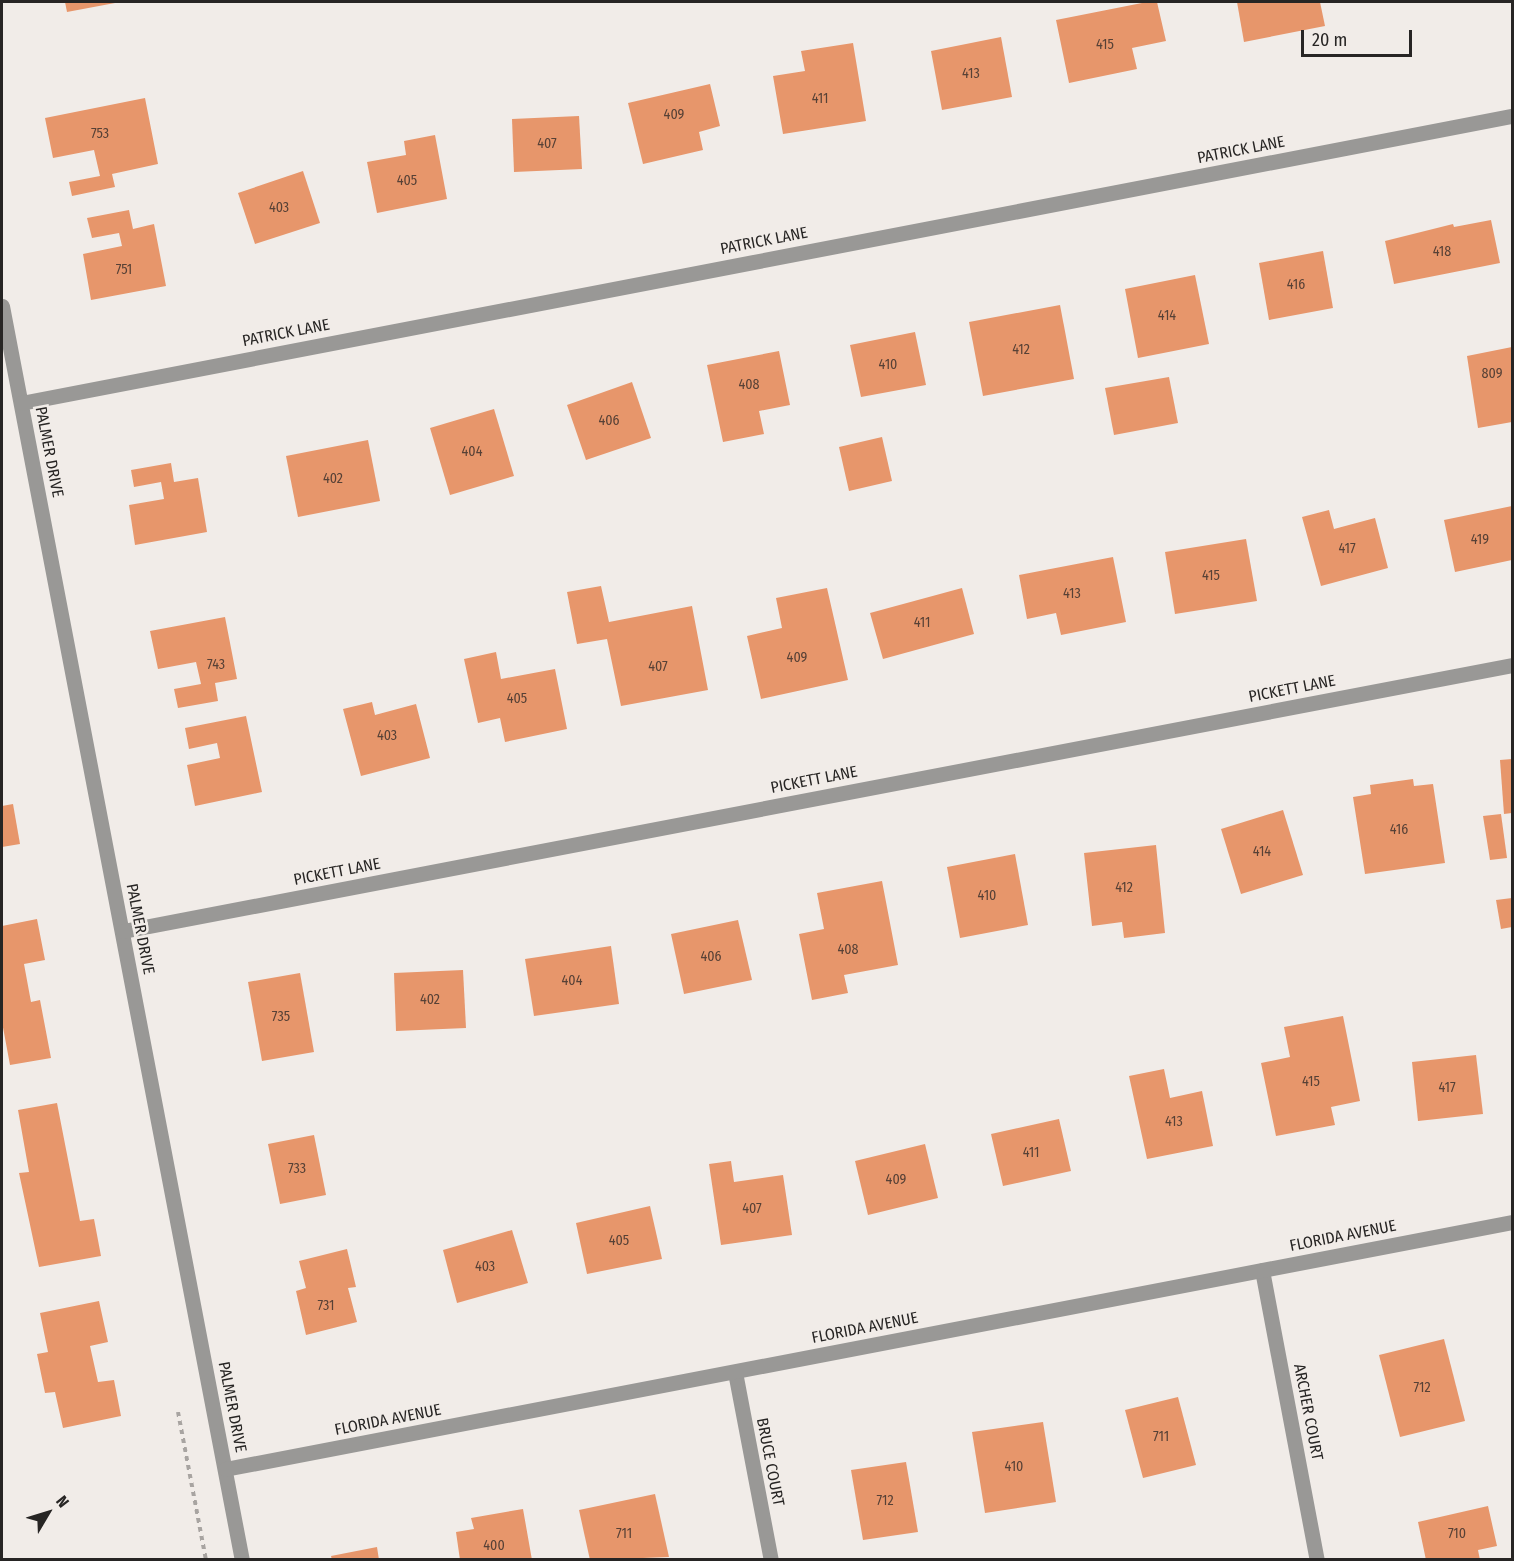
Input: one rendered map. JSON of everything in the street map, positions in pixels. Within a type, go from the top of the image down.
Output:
[{"type":"street","name":"PATRICK LANE","points":[[21,403],[1512,116]]},
{"type":"street","name":"PALMER DRIVE","points":[[2,306],[242,1560]]},
{"type":"street","name":"PICKETT LANE","points":[[123,931],[1512,665]]},
{"type":"street","name":"FLORIDA AVENUE","points":[[225,1469],[1512,1222]]},
{"type":"street","name":"ARCHER COURT","points":[[1262,1270],[1317,1560]]},
{"type":"street","name":"BRUCE COURT","points":[[735,1372],[771,1560]]},
{"type":"path","points":[[178,1412],[206,1560]]},
{"type":"building","points":[[65,2],[115,2],[115,3],[67,12]]},
{"type":"building","points":[[1157,2],[1166,41],[1132,48],[1137,69],[1069,83],[1056,20]]},
{"type":"building","points":[[1237,2],[1320,2],[1325,26],[1244,42]]},
{"type":"building","points":[[1001,37],[1012,97],[942,110],[931,51]]},
{"type":"building","points":[[853,43],[866,121],[783,134],[773,76],[805,71],[801,51]]},
{"type":"building","points":[[710,84],[720,126],[699,132],[703,150],[643,164],[628,103]]},
{"type":"building","points":[[145,98],[158,164],[112,174],[115,187],[72,196],[69,182],[100,176],[94,150],[53,158],[45,118]]},
{"type":"building","points":[[579,116],[582,169],[514,172],[512,119]]},
{"type":"building","points":[[435,135],[447,199],[377,213],[367,162],[406,155],[404,141]]},
{"type":"building","points":[[303,171],[320,223],[255,244],[238,193]]},
{"type":"building","points":[[129,210],[133,229],[154,224],[166,286],[91,300],[83,254],[122,246],[119,233],[92,238],[87,218]]},
{"type":"building","points":[[1491,220],[1500,263],[1394,284],[1385,241],[1453,224],[1454,227]]},
{"type":"building","points":[[1323,251],[1333,308],[1269,320],[1259,263]]},
{"type":"building","points":[[1195,275],[1209,344],[1138,358],[1125,289]]},
{"type":"building","points":[[1060,305],[1074,379],[983,396],[969,322]]},
{"type":"building","points":[[915,332],[926,385],[861,397],[850,345]]},
{"type":"building","points":[[1512,347],[1512,422],[1478,428],[1467,356]]},
{"type":"building","points":[[779,351],[790,405],[759,411],[764,434],[723,442],[707,365]]},
{"type":"building","points":[[1169,377],[1178,423],[1114,435],[1105,388]]},
{"type":"building","points":[[632,382],[651,438],[586,460],[567,405]]},
{"type":"building","points":[[494,409],[514,476],[450,495],[430,428]]},
{"type":"building","points":[[882,437],[892,481],[849,491],[839,447]]},
{"type":"building","points":[[368,440],[380,501],[298,517],[286,456]]},
{"type":"building","points":[[171,463],[174,482],[198,478],[207,532],[135,545],[129,505],[164,499],[161,482],[134,487],[131,470]]},
{"type":"building","points":[[1512,506],[1512,560],[1455,572],[1444,520]]},
{"type":"building","points":[[1329,510],[1334,529],[1375,518],[1388,568],[1321,586],[1302,517]]},
{"type":"building","points":[[1246,539],[1257,601],[1175,614],[1165,552]]},
{"type":"building","points":[[1113,557],[1126,622],[1061,635],[1056,613],[1027,619],[1019,575]]},
{"type":"building","points":[[601,586],[609,622],[692,606],[708,690],[621,706],[607,639],[577,644],[567,592]]},
{"type":"building","points":[[827,588],[848,680],[761,699],[747,636],[782,628],[776,598]]},
{"type":"building","points":[[962,588],[974,634],[883,659],[870,613]]},
{"type":"building","points":[[225,617],[237,679],[215,683],[218,701],[178,708],[174,689],[201,684],[196,662],[158,669],[150,631]]},
{"type":"building","points":[[496,652],[501,679],[555,669],[567,729],[505,742],[500,718],[478,723],[464,659]]},
{"type":"building","points":[[372,702],[375,715],[416,704],[430,758],[361,776],[343,709]]},
{"type":"building","points":[[246,716],[262,792],[195,806],[187,765],[220,758],[217,743],[189,749],[185,728]]},
{"type":"building","points":[[1512,759],[1512,813],[1504,814],[1500,760]]},
{"type":"building","points":[[1413,779],[1414,786],[1433,784],[1445,863],[1365,874],[1353,797],[1371,794],[1370,785]]},
{"type":"building","points":[[13,804],[20,844],[2,847],[2,806]]},
{"type":"building","points":[[1283,810],[1303,875],[1241,894],[1221,829]]},
{"type":"building","points":[[1501,814],[1507,858],[1490,860],[1483,816]]},
{"type":"building","points":[[1156,845],[1165,933],[1124,938],[1122,922],[1092,926],[1084,853]]},
{"type":"building","points":[[1015,854],[1028,925],[960,938],[947,867]]},
{"type":"building","points":[[882,881],[898,965],[844,975],[848,993],[812,1000],[799,934],[824,929],[817,893]]},
{"type":"building","points":[[1512,898],[1512,927],[1501,929],[1496,900]]},
{"type":"building","points":[[37,919],[45,960],[24,964],[31,1002],[40,1000],[51,1058],[10,1065],[2,1022],[2,926]]},
{"type":"building","points":[[738,920],[752,980],[684,994],[671,934]]},
{"type":"building","points":[[611,946],[619,1004],[534,1016],[525,959]]},
{"type":"building","points":[[463,970],[466,1028],[396,1031],[394,973]]},
{"type":"building","points":[[300,973],[314,1052],[262,1061],[248,982]]},
{"type":"building","points":[[1343,1016],[1360,1101],[1331,1107],[1335,1125],[1276,1136],[1261,1063],[1290,1057],[1284,1027]]},
{"type":"building","points":[[1476,1055],[1483,1114],[1418,1121],[1412,1062]]},
{"type":"building","points":[[1164,1069],[1170,1098],[1202,1091],[1213,1146],[1147,1159],[1129,1076]]},
{"type":"building","points":[[57,1103],[80,1221],[94,1219],[101,1256],[39,1267],[19,1173],[29,1172],[18,1110]]},
{"type":"building","points":[[1059,1119],[1071,1171],[1003,1186],[991,1134]]},
{"type":"building","points":[[314,1135],[326,1195],[280,1204],[268,1144]]},
{"type":"building","points":[[925,1144],[938,1198],[868,1215],[855,1161]]},
{"type":"building","points":[[731,1161],[734,1182],[783,1175],[792,1235],[721,1245],[709,1164]]},
{"type":"building","points":[[650,1206],[662,1259],[587,1274],[576,1223]]},
{"type":"building","points":[[512,1230],[528,1283],[457,1303],[443,1250]]},
{"type":"building","points":[[347,1249],[356,1287],[348,1288],[357,1322],[306,1335],[296,1291],[306,1288],[299,1261]]},
{"type":"building","points":[[99,1301],[108,1342],[90,1346],[98,1382],[114,1380],[121,1416],[63,1428],[55,1392],[45,1393],[37,1354],[48,1352],[40,1313]]},
{"type":"building","points":[[1444,1339],[1465,1421],[1400,1437],[1379,1355]]},
{"type":"building","points":[[1178,1397],[1196,1465],[1143,1478],[1125,1410]]},
{"type":"building","points":[[1043,1422],[1056,1502],[985,1513],[972,1432]]},
{"type":"building","points":[[906,1462],[918,1532],[863,1540],[851,1470]]},
{"type":"building","points":[[655,1494],[669,1557],[590,1560],[579,1510]]},
{"type":"building","points":[[1488,1506],[1497,1546],[1478,1550],[1480,1560],[1426,1560],[1418,1522]]},
{"type":"building","points":[[523,1509],[532,1560],[460,1560],[456,1532],[474,1529],[471,1518]]},
{"type":"building","points":[[377,1547],[379,1560],[332,1560],[331,1556]]}]
